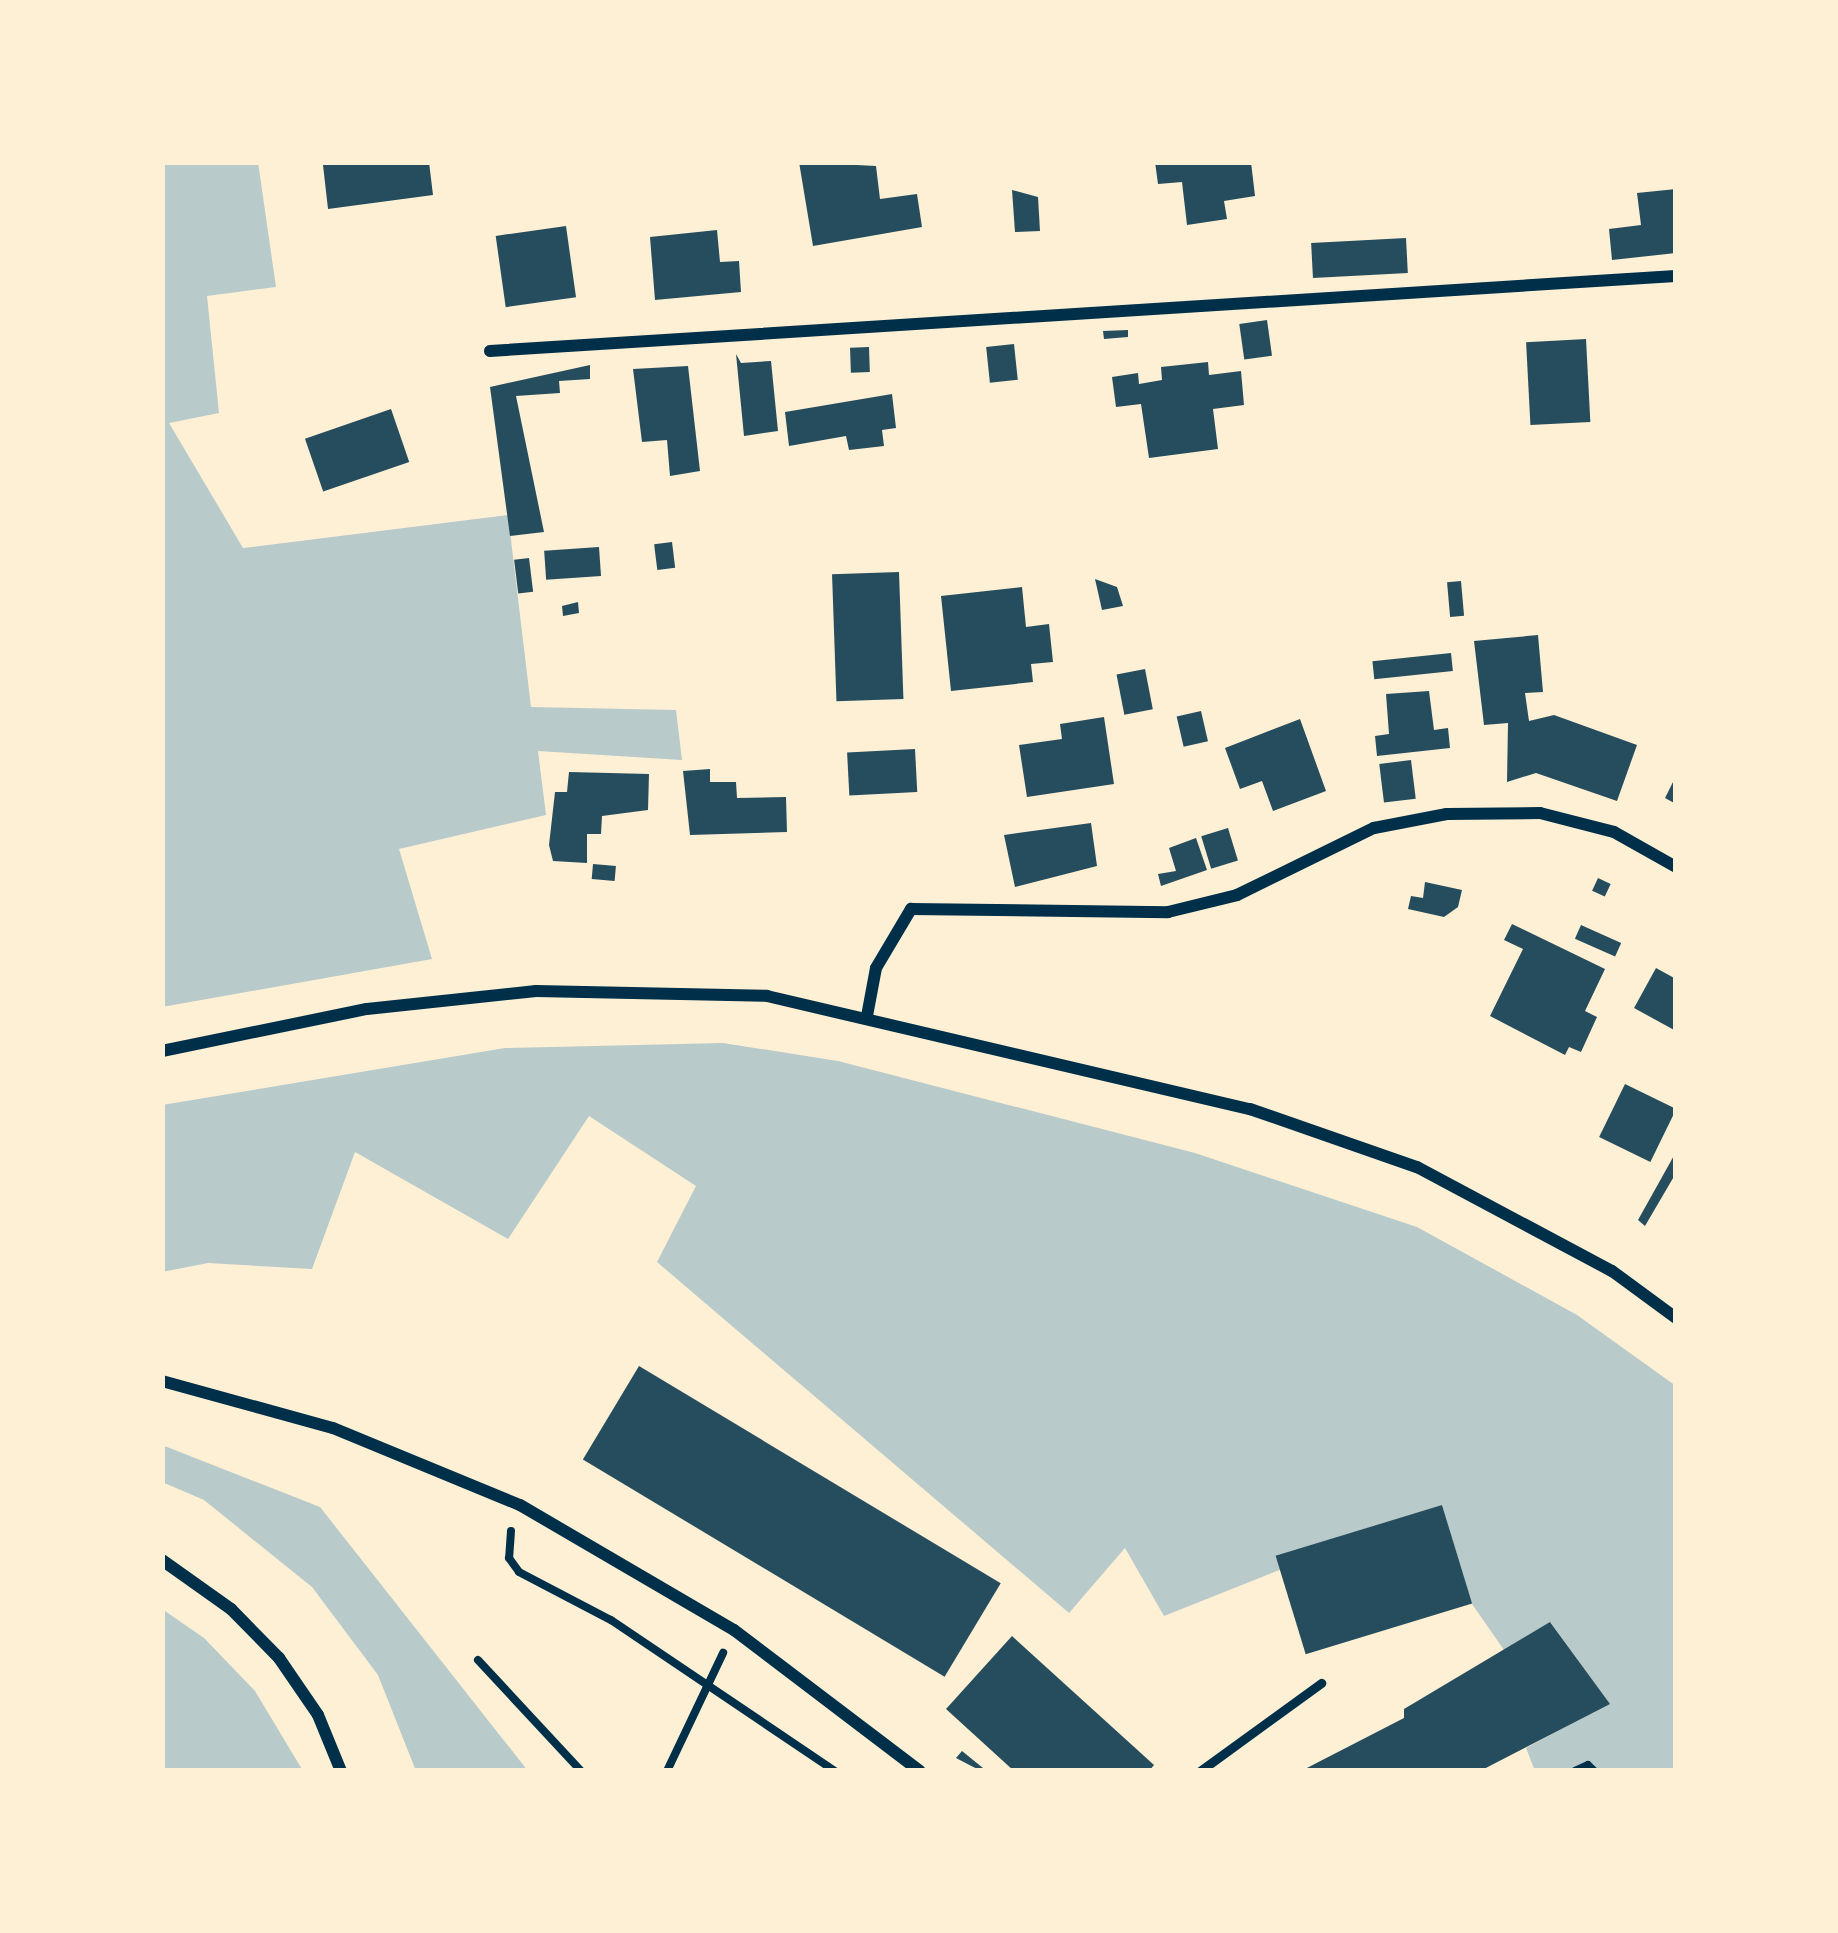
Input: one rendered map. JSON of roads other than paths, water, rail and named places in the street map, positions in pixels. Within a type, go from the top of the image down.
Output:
[{"type":"street","points":[[490,351],[1676,276]]},
{"type":"street","points":[[867,1016],[876,968],[910,908],[1168,912],[1238,895],[1374,828],[1447,814],[1540,813],[1614,832],[1676,867]]},
{"type":"street","points":[[162,1051],[368,1009],[536,991],[674,988],[867,1016],[1250,1109],[1417,1167],[1612,1271],[1676,1318]]},
{"type":"street","points":[[162,1381],[333,1428],[520,1505],[734,1630],[920,1771]]},
{"type":"street","points":[[162,1560],[231,1609],[279,1658],[319,1715],[341,1771]]},
{"type":"lane","points":[[1200,1771],[1321,1683]]}]
